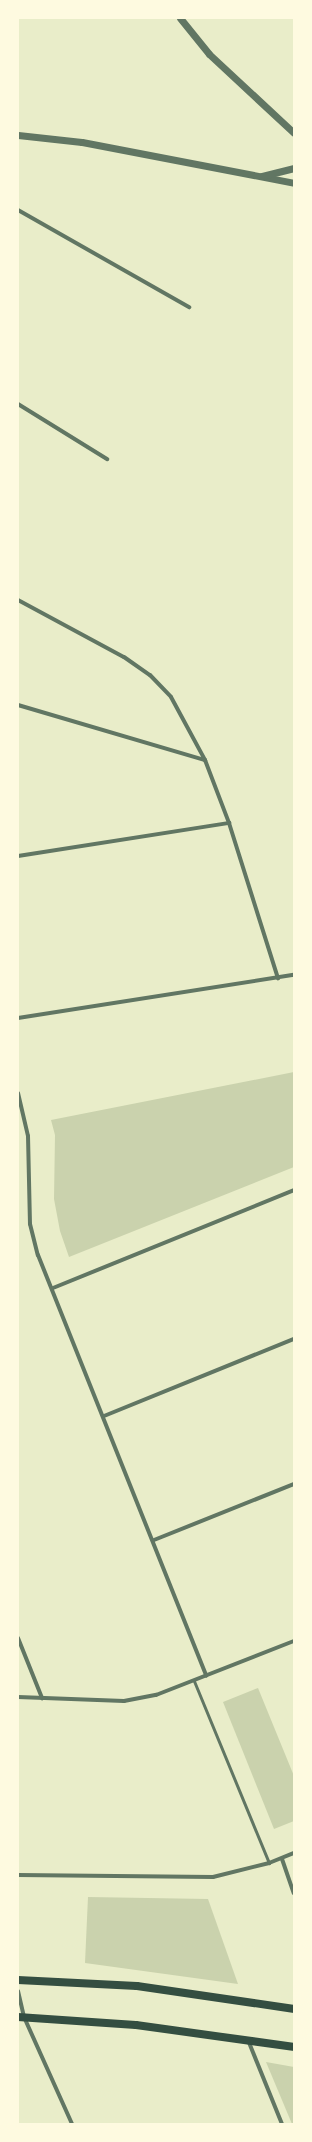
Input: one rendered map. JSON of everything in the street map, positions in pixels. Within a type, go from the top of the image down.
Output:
[{"type":"main road","points":[[18,1980],[137,1986],[294,2009]]},
{"type":"main road","points":[[21,2017],[136,2025],[247,2039],[294,2047]]},
{"type":"street","points":[[180,18],[208,54],[294,133]]},
{"type":"street","points":[[18,135],[82,142],[294,183]]},
{"type":"street","points":[[258,177],[294,168]]},
{"type":"street","points":[[18,210],[189,307]]},
{"type":"street","points":[[18,404],[107,459]]},
{"type":"street","points":[[18,600],[124,657],[150,675],[171,697],[205,760],[229,823],[278,978]]},
{"type":"street","points":[[18,705],[205,760]]},
{"type":"street","points":[[18,856],[229,823]]},
{"type":"street","points":[[18,1018],[294,975]]},
{"type":"street","points":[[18,1093],[28,1136],[30,1224],[38,1255],[53,1288],[154,1540],[206,1676]]},
{"type":"street","points":[[53,1288],[294,1190]]},
{"type":"street","points":[[104,1416],[294,1339]]},
{"type":"street","points":[[154,1540],[294,1484]]},
{"type":"street","points":[[18,1638],[42,1698]]},
{"type":"street","points":[[18,1698],[124,1701],[156,1695],[294,1641]]},
{"type":"street","points":[[18,1875],[213,1877],[269,1863],[294,1853]]},
{"type":"street","points":[[282,1859],[294,1893]]},
{"type":"street","points":[[18,1991],[21,2017],[72,2124]]},
{"type":"street","points":[[247,2039],[282,2124]]},
{"type":"lane","points":[[194,1681],[269,1863]]},
{"type":"green space","points":[[294,1072],[294,1167],[69,1257],[60,1231],[54,1199],[55,1135],[51,1120]]},
{"type":"green space","points":[[258,1688],[294,1776],[294,1821],[274,1829],[223,1702]]},
{"type":"green space","points":[[88,1897],[208,1899],[238,1984],[85,1963]]},
{"type":"green space","points":[[266,2062],[294,2067],[294,2124],[292,2124]]}]
